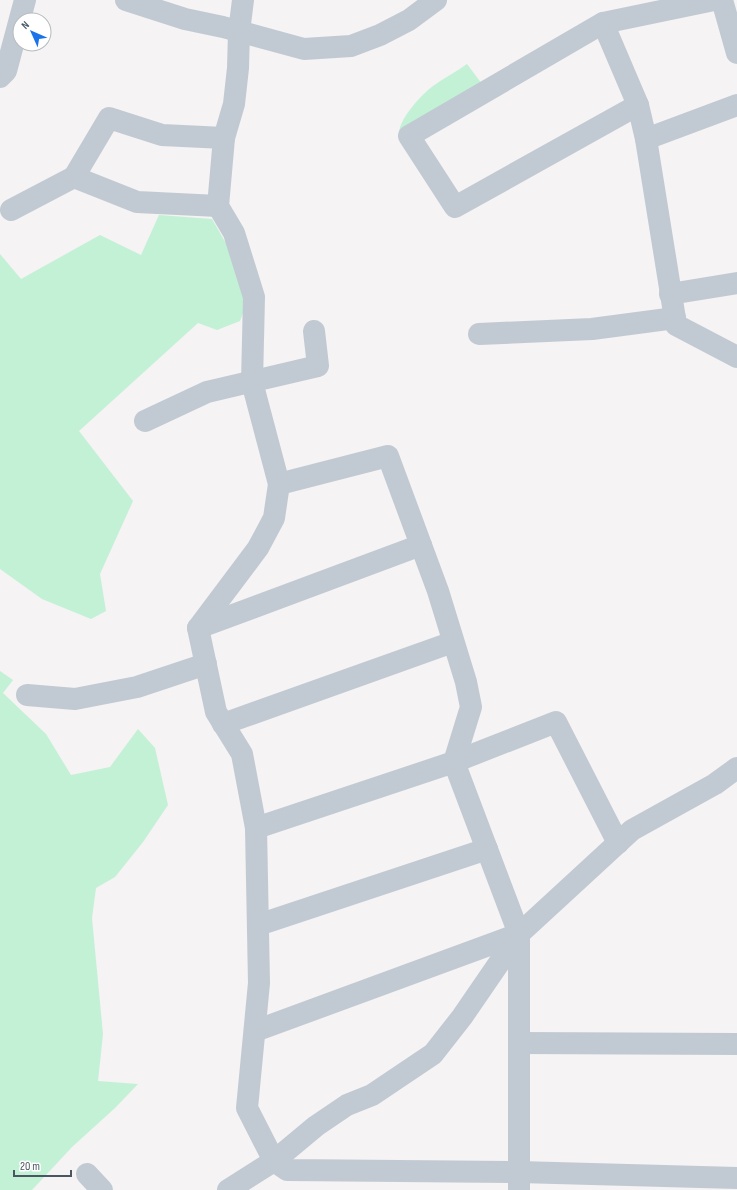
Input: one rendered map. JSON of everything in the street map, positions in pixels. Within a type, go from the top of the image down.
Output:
[{"type":"street","points":[[0,77],[6,71],[25,0]]},
{"type":"street","points":[[126,0],[185,19],[223,27],[304,49],[351,46],[380,35],[409,20],[436,0]]},
{"type":"street","points":[[243,0],[239,32],[238,68],[234,104],[224,138],[219,177],[218,206],[234,233],[254,297],[252,382],[279,484],[274,518],[258,548],[198,628],[216,712],[242,754],[256,828],[259,983],[247,1108],[274,1161],[287,1170],[519,1181],[737,1178]]},
{"type":"street","points":[[638,105],[455,207],[409,136],[603,23],[714,0]]},
{"type":"street","points":[[722,0],[737,53]]},
{"type":"street","points":[[603,23],[638,105],[646,139],[676,325],[737,357]]},
{"type":"street","points":[[646,139],[737,105]]},
{"type":"street","points":[[11,210],[74,177],[110,118],[162,135],[224,138]]},
{"type":"street","points":[[74,177],[138,202],[218,206]]},
{"type":"street","points":[[670,294],[737,283]]},
{"type":"street","points":[[478,334],[592,329],[675,318]]},
{"type":"street","points":[[145,421],[207,392],[318,366],[314,331]]},
{"type":"street","points":[[279,484],[388,456],[438,591],[466,682],[471,707],[454,762],[519,934],[519,1181]]},
{"type":"street","points":[[198,628],[421,545]]},
{"type":"street","points":[[223,724],[453,642]]},
{"type":"street","points":[[27,695],[74,699],[136,687],[206,664]]},
{"type":"street","points":[[256,828],[454,762],[556,722],[618,843]]},
{"type":"street","points":[[228,1190],[274,1161],[316,1126],[347,1105],[372,1095],[433,1054],[462,1017],[519,934],[632,830],[716,784],[737,768]]},
{"type":"street","points":[[258,925],[487,848]]},
{"type":"street","points":[[254,1031],[519,934]]},
{"type":"street","points":[[519,1043],[737,1044]]},
{"type":"green space","points":[[467,64],[482,84],[399,136],[399,130],[406,116],[422,96],[433,86]]},
{"type":"green space","points":[[159,215],[212,219],[235,259],[248,300],[240,321],[217,330],[198,323],[79,431],[133,501],[100,574],[106,611],[91,619],[42,599],[0,569],[0,254],[21,279],[100,235],[141,255]]},
{"type":"green space","points":[[0,671],[13,680],[3,693],[46,734],[71,775],[110,767],[138,729],[155,748],[168,805],[143,842],[115,877],[96,888],[92,918],[103,1034],[98,1081],[138,1084],[115,1108],[72,1147],[32,1190],[0,1190]]}]
